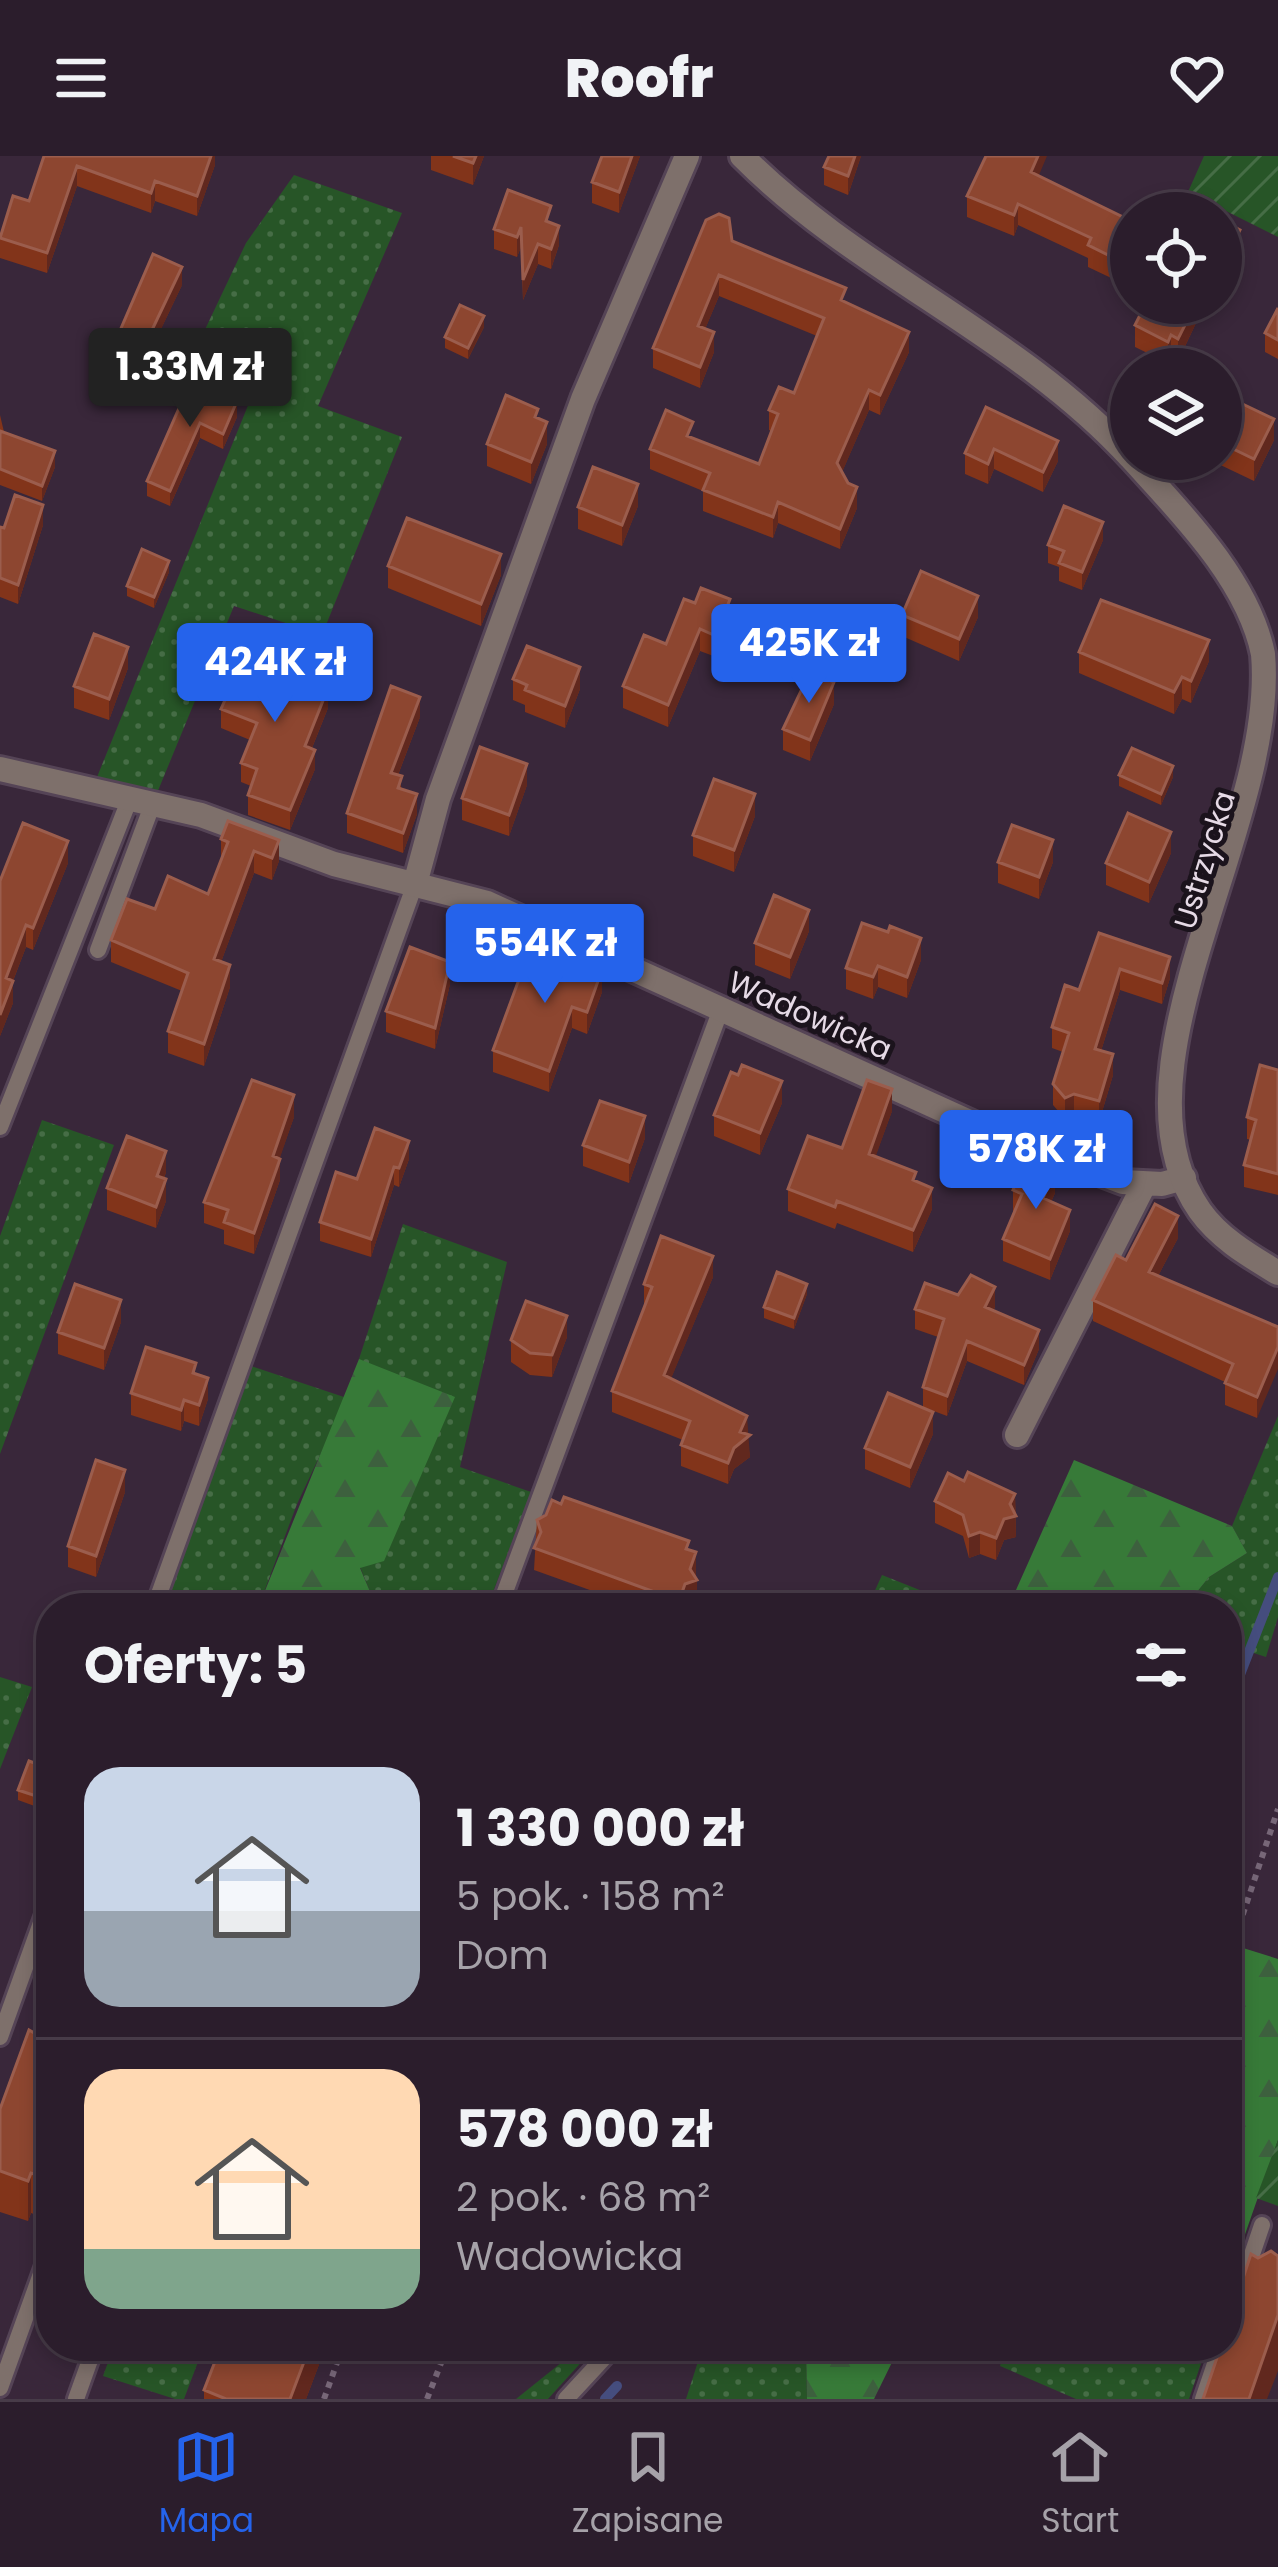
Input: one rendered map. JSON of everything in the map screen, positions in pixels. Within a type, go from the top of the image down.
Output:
[{"type":"street","points":[[415,884],[437,799],[583,399],[688,156]]},
{"type":"street","name":"Ustrzycka","points":[[742,156],[789,202],[859,254],[1060,388],[1110,438]]},
{"type":"street","name":"Ustrzycka","points":[[1148,480],[1234,586],[1272,669],[1261,779],[1170,1093],[1172,1133],[1184,1178],[1215,1230],[1278,1273]]},
{"type":"street","name":"Wadowicka","points":[[0,769],[226,822],[334,864],[519,915],[998,1135],[1144,1185],[1184,1178]]},
{"type":"street","points":[[1017,1435],[1144,1185]]},
{"type":"lane","points":[[98,950],[141,801]]},
{"type":"lane","points":[[0,1127],[141,801]]},
{"type":"lane","points":[[159,1593],[415,884]]},
{"type":"lane","points":[[505,1593],[721,1010]]},
{"type":"lane","points":[[0,2037],[36,1937]]},
{"type":"lane","points":[[1242,2284],[1262,2225]]},
{"type":"lane","points":[[0,2389],[36,2288]]},
{"type":"lane","points":[[76,2399],[89,2361]]},
{"type":"lane","points":[[566,2399],[601,2361]]},
{"type":"lane","points":[[1202,2399],[1216,2361]]},
{"type":"path","points":[[1242,1917],[1278,1809]]},
{"type":"path","points":[[324,2399],[338,2361]]},
{"type":"path","points":[[427,2399],[441,2361]]},
{"type":"green space","points":[[1204,156],[1278,156],[1278,237],[1242,219],[1242,192],[1188,192]]},
{"type":"green space","points":[[294,175],[402,213],[318,406],[402,437],[322,635],[234,606],[155,798],[95,782],[249,403],[184,374],[246,243]]},
{"type":"green space","points":[[42,1120],[114,1145],[0,1454],[0,1236]]},
{"type":"green space","points":[[403,1224],[507,1262],[460,1467],[531,1492],[493,1593],[371,1593],[360,1567],[359,1359]]},
{"type":"green space","points":[[359,1359],[455,1397],[384,1561],[360,1568],[371,1593],[264,1593]]},
{"type":"green space","points":[[251,1366],[347,1398],[297,1504],[264,1593],[167,1593]]},
{"type":"green space","points":[[1278,1416],[1278,1617],[1266,1657],[1242,1649],[1242,1593],[1196,1593],[1209,1577],[1247,1553],[1232,1526]]},
{"type":"green space","points":[[1074,1460],[1232,1526],[1247,1553],[1209,1577],[1196,1593],[1015,1593]]},
{"type":"green space","points":[[882,1575],[927,1593],[874,1593]]},
{"type":"green space","points":[[0,1677],[32,1687],[0,1769]]},
{"type":"green space","points":[[1242,1948],[1278,1959],[1278,2140],[1242,2243]]},
{"type":"green space","points":[[1278,2140],[1278,2206],[1256,2198]]},
{"type":"green space","points":[[108,2361],[198,2361],[184,2399],[103,2376]]},
{"type":"green space","points":[[563,2361],[582,2361],[548,2399],[516,2399]]},
{"type":"green space","points":[[698,2361],[806,2361],[807,2399],[686,2399]]},
{"type":"green space","points":[[806,2361],[893,2361],[874,2399],[807,2399]]},
{"type":"green space","points":[[1002,2361],[1202,2361],[1189,2399],[1076,2399],[1000,2366]]},
{"type":"building","points":[[44,156],[211,156],[197,196],[155,181],[151,193],[77,166],[47,253],[0,238],[13,196],[29,201]]},
{"type":"building","points":[[602,156],[632,156],[619,192],[592,182]]},
{"type":"building","points":[[829,156],[855,156],[848,176],[824,167]]},
{"type":"building","points":[[986,156],[1038,156],[1031,172],[1110,211],[1110,256],[1088,245],[1091,238],[1018,204],[1014,215],[967,196]]},
{"type":"building","points":[[508,190],[551,206],[546,221],[559,226],[551,249],[538,244],[523,280],[521,227],[517,237],[494,229]]},
{"type":"building","points":[[719,214],[729,218],[732,241],[846,288],[841,300],[909,332],[880,395],[869,390],[837,463],[848,483],[857,487],[840,529],[778,502],[773,517],[703,490],[710,473],[650,449],[666,410],[693,422],[687,436],[759,464],[778,414],[769,410],[779,387],[794,393],[824,318],[719,275],[698,326],[714,332],[700,367],[653,348],[706,220]]},
{"type":"building","points":[[153,254],[182,267],[152,330],[170,337],[154,379],[107,361]]},
{"type":"building","points":[[460,305],[484,316],[468,348],[445,337]]},
{"type":"building","points":[[1278,308],[1278,340],[1265,333]]},
{"type":"building","points":[[1186,324],[1178,339],[1171,335],[1168,342],[1135,325]]},
{"type":"building","points":[[191,381],[237,401],[223,434],[200,423],[170,491],[147,481]]},
{"type":"building","points":[[506,395],[538,409],[535,417],[547,422],[531,462],[487,444]]},
{"type":"building","points":[[1242,404],[1274,419],[1254,459],[1242,453]]},
{"type":"building","points":[[986,407],[1058,441],[1043,472],[994,449],[988,464],[965,453]]},
{"type":"building","points":[[0,431],[55,451],[42,486],[0,469]]},
{"type":"building","points":[[593,467],[638,484],[622,525],[578,507]]},
{"type":"building","points":[[15,495],[43,505],[18,585],[0,578],[0,527],[4,528]]},
{"type":"building","points":[[1064,506],[1103,522],[1082,572],[1059,563],[1064,551],[1048,545]]},
{"type":"building","points":[[407,518],[501,554],[481,604],[388,566]]},
{"type":"building","points":[[142,549],[169,561],[154,597],[127,586]]},
{"type":"building","points":[[921,571],[978,596],[959,639],[902,615]]},
{"type":"building","points":[[701,588],[730,599],[716,636],[700,629],[668,705],[623,686],[644,635],[666,644],[684,599],[695,603]]},
{"type":"building","points":[[1101,600],[1209,640],[1191,681],[1182,677],[1174,692],[1079,652]]},
{"type":"building","points":[[94,634],[128,647],[109,699],[74,686]]},
{"type":"building","points":[[250,645],[279,656],[275,668],[328,688],[305,746],[315,750],[290,810],[248,795],[257,769],[241,763],[257,723],[221,709]]},
{"type":"building","points":[[527,646],[580,667],[565,706],[525,690],[527,685],[513,679]]},
{"type":"building","points":[[810,672],[834,682],[810,740],[783,729]]},
{"type":"building","points":[[391,686],[420,697],[391,773],[402,776],[398,788],[417,794],[403,833],[347,813]]},
{"type":"building","points":[[480,747],[527,764],[509,815],[462,798]]},
{"type":"building","points":[[1132,748],[1173,766],[1161,794],[1119,775]]},
{"type":"building","points":[[714,779],[755,794],[734,850],[693,835]]},
{"type":"building","points":[[1128,813],[1171,832],[1149,882],[1106,863]]},
{"type":"building","points":[[228,821],[279,840],[272,858],[254,851],[214,959],[230,965],[204,1044],[168,1031],[188,973],[111,940],[127,899],[155,909],[168,876],[208,894],[228,842],[221,839]]},
{"type":"building","points":[[23,823],[68,841],[33,928],[26,925],[6,978],[13,981],[0,1015],[0,881]]},
{"type":"building","points":[[1012,825],[1053,840],[1039,877],[998,862]]},
{"type":"building","points":[[774,895],[809,910],[790,957],[755,943]]},
{"type":"building","points":[[862,923],[888,932],[890,926],[921,938],[907,977],[878,966],[873,977],[846,968]]},
{"type":"building","points":[[1099,933],[1170,957],[1162,983],[1120,969],[1095,1049],[1113,1054],[1099,1101],[1074,1094],[1065,1098],[1053,1084],[1069,1033],[1052,1027],[1065,985],[1079,990]]},
{"type":"building","points":[[532,944],[602,970],[587,1012],[572,1007],[549,1071],[493,1050]]},
{"type":"building","points":[[410,947],[450,962],[435,1028],[386,1011]]},
{"type":"building","points":[[742,1065],[782,1081],[760,1133],[714,1115],[731,1072],[738,1075]]},
{"type":"building","points":[[1260,1065],[1278,1070],[1278,1174],[1244,1165],[1256,1120],[1247,1117]]},
{"type":"building","points":[[252,1080],[294,1095],[273,1156],[280,1159],[254,1233],[224,1222],[228,1210],[204,1202]]},
{"type":"building","points":[[867,1080],[892,1089],[869,1154],[916,1172],[913,1180],[932,1188],[913,1230],[837,1201],[835,1207],[788,1189],[808,1136],[842,1148]]},
{"type":"building","points":[[600,1101],[645,1116],[629,1162],[583,1145]]},
{"type":"building","points":[[375,1128],[409,1141],[399,1168],[394,1167],[371,1239],[320,1222],[336,1172],[357,1179]]},
{"type":"building","points":[[127,1136],[166,1151],[157,1176],[166,1179],[156,1207],[107,1188]]},
{"type":"building","points":[[1026,1158],[1055,1171],[1043,1198],[1070,1210],[1050,1259],[1003,1239],[1022,1194],[1013,1190]]},
{"type":"building","points":[[1155,1204],[1178,1216],[1149,1272],[1278,1327],[1278,1347],[1257,1397],[1225,1383],[1233,1364],[1093,1300],[1116,1255],[1126,1260]]},
{"type":"building","points":[[661,1236],[713,1256],[664,1375],[747,1416],[740,1432],[750,1435],[734,1448],[728,1463],[681,1445],[690,1421],[612,1391],[652,1287],[644,1284]]},
{"type":"building","points":[[777,1272],[807,1284],[794,1318],[764,1307]]},
{"type":"building","points":[[971,1275],[995,1287],[985,1307],[1039,1330],[1024,1365],[967,1341],[947,1396],[923,1387],[944,1319],[915,1309],[925,1283],[958,1295]]},
{"type":"building","points":[[75,1284],[121,1300],[104,1348],[58,1332]]},
{"type":"building","points":[[526,1301],[567,1316],[552,1355],[530,1353],[511,1340]]},
{"type":"building","points":[[146,1347],[196,1363],[193,1373],[208,1378],[199,1405],[184,1400],[181,1410],[131,1393]]},
{"type":"building","points":[[888,1393],[933,1412],[910,1467],[865,1448]]},
{"type":"building","points":[[96,1460],[125,1470],[96,1556],[68,1546]]},
{"type":"building","points":[[968,1472],[1015,1494],[1010,1504],[1016,1516],[1004,1519],[996,1538],[980,1532],[969,1536],[963,1515],[935,1501],[948,1473],[964,1481]]},
{"type":"building","points":[[564,1497],[689,1541],[686,1549],[696,1552],[690,1569],[697,1580],[685,1584],[682,1593],[657,1593],[534,1548],[541,1532],[537,1520],[546,1515],[552,1500],[561,1504]]},
{"type":"building","points":[[29,1761],[36,1764],[36,1796],[18,1790]]},
{"type":"building","points":[[29,2030],[36,2034],[36,2175],[31,2173],[28,2181],[0,2171],[0,2109]]},
{"type":"building","points":[[1271,2251],[1278,2256],[1278,2315],[1249,2399],[1203,2399],[1216,2361],[1242,2361],[1242,2281],[1251,2254],[1258,2258]]},
{"type":"building","points":[[215,2361],[304,2361],[290,2399],[226,2399],[204,2390]]},
{"type":"waterway","points":[[1242,1669],[1278,1577]]},
{"type":"waterway","points":[[605,2399],[617,2386]]}]
